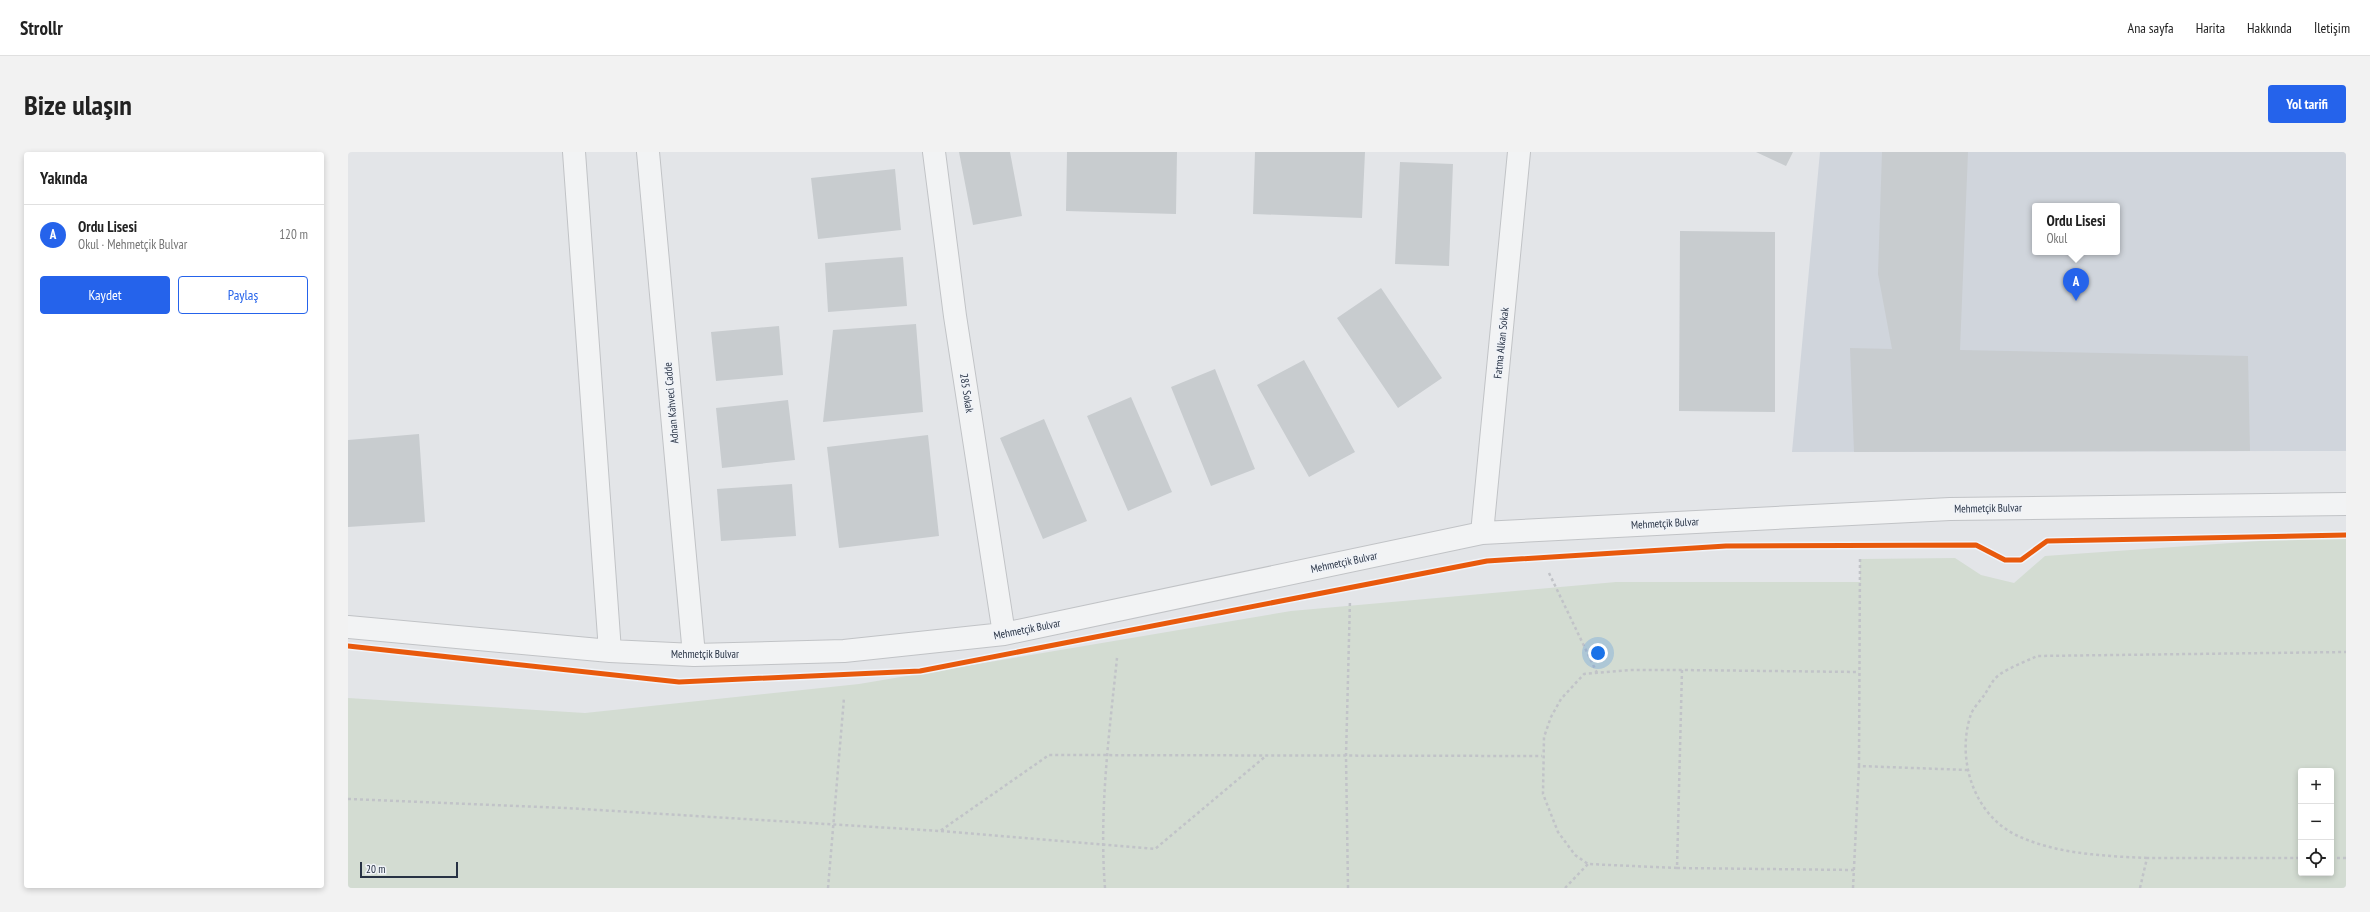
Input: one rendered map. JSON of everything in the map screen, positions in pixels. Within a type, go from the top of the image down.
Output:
[{"type":"street","points":[[574,152],[610,651]]},
{"type":"street","name":"Adnan Kahveci Cadde","points":[[648,152],[694,655]]},
{"type":"street","name":"285 Sokak","points":[[934,152],[954,316],[1004,634]]},
{"type":"street","name":"Fatma Alkan Sokak","points":[[1482,533],[1519,152]]},
{"type":"street","name":"Mehmetçik Bulvar","points":[[348,628],[610,651],[694,655],[844,651],[1004,634],[1482,533],[1950,508],[2346,504]]},
{"type":"path","points":[[1853,888],[1859,766],[1860,558]]},
{"type":"path","points":[[1549,573],[1597,672]]},
{"type":"path","points":[[1348,888],[1346,756],[1350,600]]},
{"type":"path","points":[[2298,858],[2147,858],[2115,856],[2046,846],[2015,834],[1991,818],[1976,795],[1968,770],[1966,740],[1972,714],[1998,675],[2037,656],[2346,652]]},
{"type":"path","points":[[1105,888],[1102,845],[1106,755],[1117,658]]},
{"type":"path","points":[[1854,870],[1677,868],[1588,864],[1565,844],[1548,810],[1543,794],[1542,756],[1544,737],[1551,717],[1561,699],[1584,674],[1597,672],[1682,670],[1860,672]]},
{"type":"path","points":[[1677,868],[1682,670]]},
{"type":"path","points":[[828,888],[844,698]]},
{"type":"path","points":[[940,831],[1049,755],[1542,756]]},
{"type":"path","points":[[348,799],[566,808],[833,824],[940,831],[1155,849],[1268,755]]},
{"type":"path","points":[[1859,766],[1968,770]]},
{"type":"path","points":[[2140,888],[2147,858]]},
{"type":"path","points":[[2334,858],[2346,858]]},
{"type":"path","points":[[1566,888],[1588,864]]},
{"type":"shaded area","points":[[1820,152],[2346,152],[2346,451],[1792,452]]},
{"type":"shaded area","points":[[2346,535],[2346,888],[348,888],[348,698],[585,713],[859,684],[1291,611],[1616,582],[1860,582],[1860,559],[1955,558],[1981,575],[2014,583],[2045,556]]},
{"type":"building","points":[[959,152],[1010,152],[1022,216],[973,225]]},
{"type":"building","points":[[1067,152],[1177,152],[1176,214],[1066,211]]},
{"type":"building","points":[[1255,152],[1365,152],[1362,218],[1253,214]]},
{"type":"building","points":[[1756,152],[1793,152],[1786,166]]},
{"type":"building","points":[[1882,152],[1968,152],[1960,350],[2248,356],[2250,451],[1854,452],[1850,348],[1892,349],[1878,274]]},
{"type":"building","points":[[1400,162],[1453,164],[1449,266],[1395,264]]},
{"type":"building","points":[[895,169],[901,230],[818,239],[811,178]]},
{"type":"building","points":[[1680,231],[1775,232],[1775,412],[1679,411]]},
{"type":"building","points":[[903,257],[907,306],[828,312],[825,263]]},
{"type":"building","points":[[1381,288],[1442,378],[1398,408],[1337,318]]},
{"type":"building","points":[[916,324],[923,412],[823,422],[833,330]]},
{"type":"building","points":[[779,326],[783,375],[716,381],[711,332]]},
{"type":"building","points":[[1304,360],[1355,452],[1309,477],[1257,385]]},
{"type":"building","points":[[1215,369],[1255,469],[1211,486],[1171,387]]},
{"type":"building","points":[[1131,397],[1172,492],[1128,511],[1087,416]]},
{"type":"building","points":[[788,400],[795,460],[722,468],[716,408]]},
{"type":"building","points":[[1044,419],[1087,521],[1043,539],[1000,438]]},
{"type":"building","points":[[419,434],[425,522],[348,527],[348,440]]},
{"type":"building","points":[[928,435],[939,536],[839,548],[827,447]]},
{"type":"building","points":[[792,484],[796,536],[721,541],[717,489]]},
{"type":"cycle path","points":[[348,646],[679,682],[920,671],[1487,561],[1726,546],[1976,545],[2005,560],[2021,560],[2047,541],[2346,535]]},
{"type":"place","name":"Ordu Lisesi","points":[[2076,301]]}]
